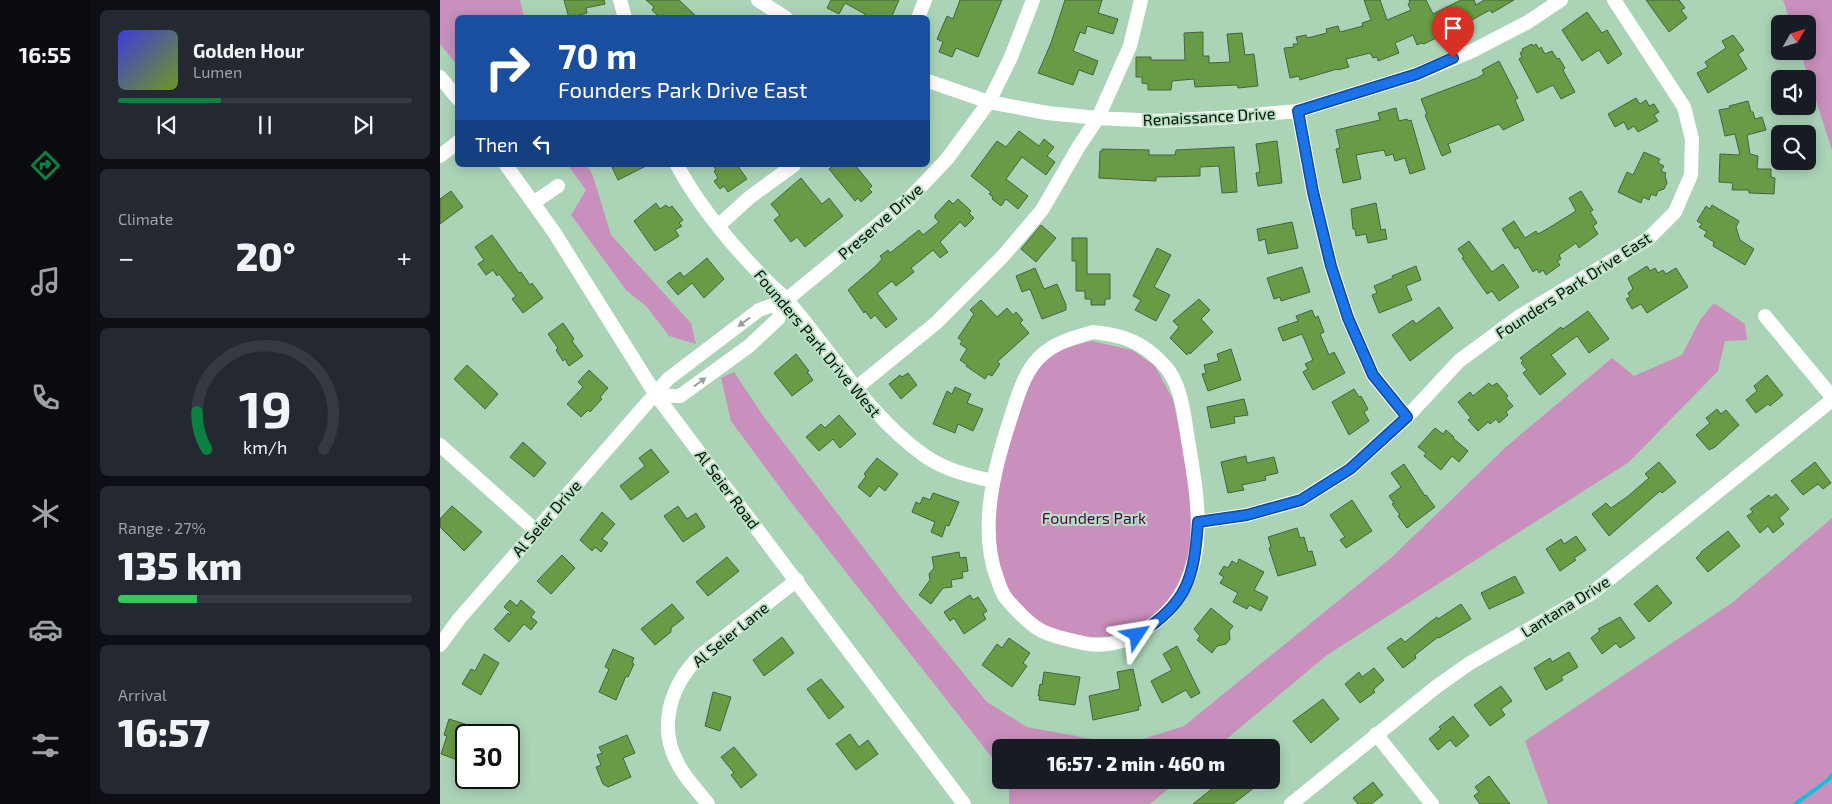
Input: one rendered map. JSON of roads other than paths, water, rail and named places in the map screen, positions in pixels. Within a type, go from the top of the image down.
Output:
[{"type":"street","points":[[620,0],[624,15]]},
{"type":"street","points":[[758,0],[781,15]]},
{"type":"street","points":[[919,15],[925,0]]},
{"type":"street","name":"Preserve Drive","points":[[656,395],[668,379],[759,310],[786,300],[909,199],[947,159],[989,102],[1033,0]]},
{"type":"street","points":[[856,388],[936,324],[1003,256],[1042,210],[1079,146],[1098,118],[1130,46],[1141,0]]},
{"type":"street","name":"Renaissance Drive","points":[[930,82],[989,102],[1047,113],[1098,118],[1158,121],[1298,111],[1417,74],[1472,51],[1528,22],[1561,0]]},
{"type":"street","name":"Founders Park Drive East","points":[[1198,522],[1247,515],[1301,500],[1350,469],[1407,417],[1459,362],[1520,316],[1648,239],[1675,212],[1691,175],[1692,139],[1684,107],[1614,0]]},
{"type":"street","points":[[440,76],[455,95]]},
{"type":"street","points":[[1298,111],[1313,192],[1331,266],[1348,318],[1373,375],[1407,417]]},
{"type":"street","points":[[440,156],[455,144]]},
{"type":"street","name":"Al Seier Road","points":[[507,167],[568,253],[656,395],[964,804]]},
{"type":"street","name":"Founders Park Drive West","points":[[678,167],[696,198],[718,226],[786,300],[891,429],[927,457],[962,473],[993,481]]},
{"type":"street","points":[[718,226],[750,196],[791,167]]},
{"type":"street","points":[[533,203],[558,186]]},
{"type":"street","name":"Preserve Drive","points":[[656,395],[680,396],[749,346],[778,319],[786,300]]},
{"type":"street","points":[[1765,316],[1832,399]]},
{"type":"street","points":[[1093,332],[1114,334],[1135,341],[1166,366],[1181,401],[1191,461],[1198,522],[1196,556],[1191,577],[1180,597],[1169,612],[1154,625],[1137,635],[1104,645],[1089,644],[1042,631],[1018,612],[1004,595],[991,561],[990,523],[993,481],[1001,448],[1019,392],[1031,368],[1042,354],[1055,345],[1073,337],[1093,332]]},
{"type":"street","name":"Al Seier Drive","points":[[440,645],[459,619],[656,395]]},
{"type":"street","name":"Lantana Drive","points":[[1291,804],[1376,734],[1470,662],[1592,593],[1832,399]]},
{"type":"street","points":[[440,445],[536,530]]},
{"type":"street","name":"Al Seier Lane","points":[[708,804],[678,764],[672,749],[668,732],[668,715],[671,699],[687,668],[797,580]]},
{"type":"street","points":[[1376,734],[1432,804]]},
{"type":"waterway","points":[[1795,804],[1832,775]]},
{"type":"park label","name":"Founders Park","points":[[1094,517]]}]
